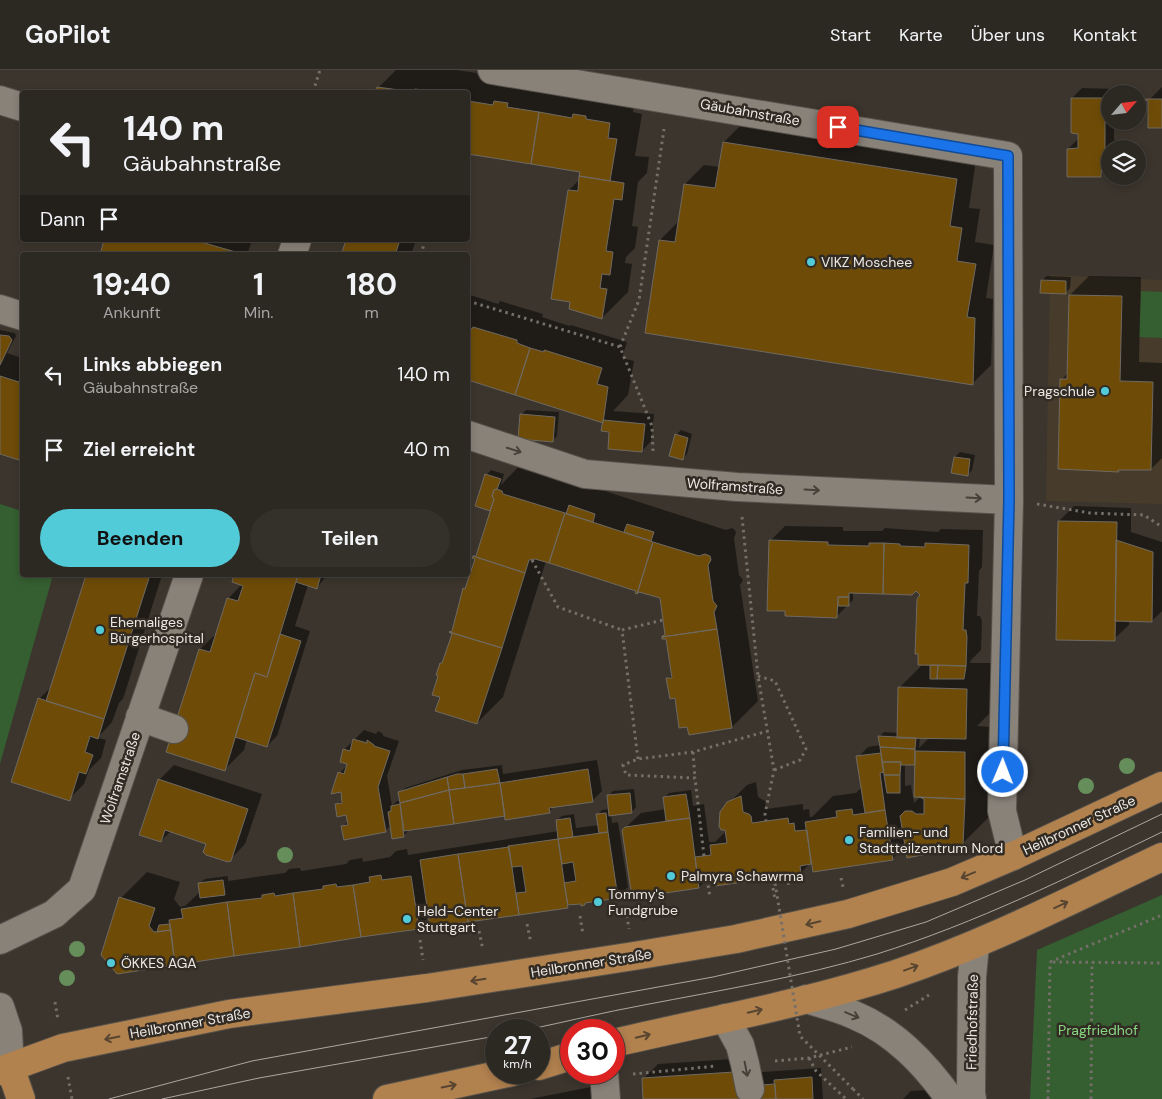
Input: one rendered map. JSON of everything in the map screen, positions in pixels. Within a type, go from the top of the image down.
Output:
[{"type":"main road","name":"Heilbronner Straße","points":[[5,1069],[63,1048],[229,1014],[427,988],[736,940],[800,926],[879,906],[952,882],[1013,856],[1162,786]]},
{"type":"main road","points":[[625,1041],[806,1000],[896,974],[975,945],[1162,857]]},
{"type":"main road","points":[[4,1099],[5,1069]]},
{"type":"main road","points":[[5,1069],[21,1099]]},
{"type":"main road","points":[[387,1099],[485,1078]]},
{"type":"street","name":"Gäubahnstraße","points":[[492,70],[1008,156],[1009,500]]},
{"type":"street","points":[[0,100],[20,106]]},
{"type":"street","points":[[0,309],[20,315]]},
{"type":"street","name":"Wolframstraße","points":[[470,436],[585,474],[737,487],[1009,500]]},
{"type":"street","points":[[1009,500],[1002,811],[1013,856]]},
{"type":"street","name":"Wolframstraße","points":[[0,940],[54,914],[82,889],[188,577]]},
{"type":"street","points":[[140,717],[174,729]]},
{"type":"street","name":"Friedhofstraße","points":[[972,1099],[972,977],[975,945]]},
{"type":"street","points":[[806,1000],[854,1015],[894,1038],[934,1076],[950,1099]]},
{"type":"street","points":[[0,1008],[8,1031],[5,1069]]},
{"type":"street","points":[[725,1018],[740,1044],[746,1064],[750,1089]]},
{"type":"path","points":[[314,90],[320,70]]},
{"type":"path","points":[[652,426],[620,347],[639,300],[668,98]]},
{"type":"path","points":[[470,302],[620,347]]},
{"type":"path","points":[[737,487],[758,676],[774,770],[765,814],[766,821]]},
{"type":"path","points":[[1009,500],[1090,513],[1144,515],[1162,527]]},
{"type":"path","points":[[532,560],[558,607],[622,630],[663,620]]},
{"type":"path","points":[[622,630],[638,759]]},
{"type":"path","points":[[758,676],[775,681],[806,749],[800,760],[774,770]]},
{"type":"path","points":[[694,778],[626,775],[624,765],[638,759],[693,752],[768,731]]},
{"type":"path","points":[[693,752],[694,778],[704,856]]},
{"type":"path","points":[[787,876],[789,886]]},
{"type":"path","points":[[774,877],[800,1036],[861,1099]]},
{"type":"path","points":[[707,879],[710,897]]},
{"type":"path","points":[[1050,962],[1162,915]]},
{"type":"path","points":[[1050,962],[1162,963]]},
{"type":"path","points":[[1048,1099],[1050,962]]},
{"type":"path","points":[[1091,1099],[1092,962]]},
{"type":"path","points":[[809,1058],[816,1072],[846,1099]]},
{"type":"path","points":[[625,1078],[672,1070]]},
{"type":"shaded area","name":"Pragschule","points":[[1050,275],[1162,280],[1162,504],[1046,501]]},
{"type":"green space","points":[[1141,291],[1162,292],[1162,338],[1139,337]]},
{"type":"green space","points":[[0,504],[20,510],[20,577],[52,577],[0,764]]},
{"type":"green space","name":"Pragfriedhof","points":[[1162,895],[1162,1099],[1030,1099],[1037,950]]},
{"type":"building","points":[[377,87],[399,90],[376,90]]},
{"type":"building","points":[[1071,98],[1101,98],[1101,130],[1105,130],[1105,140],[1101,140],[1101,177],[1067,177],[1067,149],[1078,148],[1078,134],[1071,133]]},
{"type":"building","points":[[1146,99],[1162,99],[1162,128],[1148,128],[1148,100]]},
{"type":"building","points":[[470,101],[493,105],[494,101],[508,103],[507,107],[539,112],[531,164],[470,154]]},
{"type":"building","points":[[539,112],[572,118],[573,114],[586,116],[586,119],[610,123],[608,138],[617,139],[610,181],[579,176],[580,172],[531,164]]},
{"type":"building","name":"VIKZ Moschee","points":[[723,142],[957,179],[950,226],[962,228],[957,261],[976,264],[967,317],[975,318],[973,385],[645,333],[659,240],[675,242],[684,184],[715,188]]},
{"type":"building","points":[[579,176],[624,183],[622,200],[614,199],[606,251],[613,252],[610,275],[602,274],[600,288],[607,289],[602,319],[569,309],[570,302],[551,299],[568,190],[578,191]]},
{"type":"building","points":[[103,242],[201,242],[236,252],[101,252]]},
{"type":"building","points":[[345,242],[399,242],[396,252],[342,252]]},
{"type":"building","points":[[1041,280],[1066,281],[1066,294],[1040,293]]},
{"type":"building","points":[[1069,295],[1122,296],[1120,381],[1153,382],[1151,470],[1118,470],[1119,472],[1058,469],[1060,379],[1067,379]]},
{"type":"building","points":[[473,327],[517,340],[517,343],[530,348],[515,395],[470,381],[470,328]]},
{"type":"building","points":[[0,335],[9,336],[12,340],[0,365]]},
{"type":"building","points":[[530,348],[544,352],[544,350],[602,368],[597,384],[608,387],[603,423],[515,395]]},
{"type":"building","points":[[0,376],[20,382],[20,460],[0,454]]},
{"type":"building","points":[[520,414],[555,417],[553,442],[518,439]]},
{"type":"building","points":[[603,420],[645,424],[642,452],[608,449],[609,432],[601,431]]},
{"type":"building","points":[[675,434],[688,438],[683,460],[669,456]]},
{"type":"building","points":[[954,457],[970,459],[968,476],[951,473]]},
{"type":"building","points":[[485,474],[501,479],[497,489],[494,490],[492,496],[494,499],[490,511],[475,506]]},
{"type":"building","points":[[494,490],[502,491],[503,494],[565,513],[549,563],[535,559],[529,560],[525,573],[473,556],[476,556],[494,499],[492,496]]},
{"type":"building","points":[[569,505],[595,514],[593,522],[566,514]]},
{"type":"building","points":[[565,513],[653,542],[637,594],[635,593],[636,591],[549,563]]},
{"type":"building","points":[[1058,521],[1117,522],[1115,641],[1056,640]]},
{"type":"building","points":[[627,524],[654,532],[651,541],[624,532]]},
{"type":"building","points":[[769,540],[828,542],[828,545],[869,546],[869,543],[884,543],[883,594],[849,593],[849,597],[838,597],[837,618],[785,616],[785,611],[767,611]]},
{"type":"building","points":[[1116,540],[1153,552],[1152,622],[1115,621]]},
{"type":"building","points":[[653,542],[699,556],[705,554],[710,556],[711,560],[708,565],[713,601],[717,606],[714,612],[717,629],[662,637],[665,635],[660,598],[639,592],[637,594]]},
{"type":"building","points":[[884,543],[925,547],[925,543],[969,545],[968,583],[965,583],[963,630],[966,630],[967,637],[966,666],[918,665],[918,654],[915,654],[917,599],[920,595],[916,591],[912,595],[883,594]]},
{"type":"building","points":[[473,556],[525,573],[502,648],[449,632],[452,631],[463,588],[465,589],[470,577],[475,559],[472,558]]},
{"type":"building","name":"Ehemaliges Bürgerhospital","points":[[85,577],[149,577],[104,719],[46,701]]},
{"type":"building","points":[[233,577],[297,577],[267,677],[255,673],[225,771],[166,752],[199,649],[210,652],[227,598],[238,601],[243,586],[232,582]]},
{"type":"building","points":[[297,577],[320,577],[317,589],[296,582]]},
{"type":"building","points":[[838,597],[849,597],[849,606],[838,606]]},
{"type":"building","points":[[717,629],[732,728],[689,735],[687,727],[679,728],[675,698],[670,699],[666,678],[672,678],[666,639],[662,639],[662,637]]},
{"type":"building","points":[[449,632],[502,648],[477,724],[435,711],[440,697],[432,695],[438,676],[436,675],[452,634]]},
{"type":"building","points":[[280,634],[301,641],[267,747],[235,737],[255,673],[267,677]]},
{"type":"building","points":[[930,665],[938,665],[937,679],[930,679]]},
{"type":"building","points":[[938,665],[966,666],[964,679],[937,679]]},
{"type":"building","points":[[898,687],[967,689],[966,739],[897,738]]},
{"type":"building","points":[[38,698],[104,719],[98,739],[90,736],[85,752],[93,755],[86,774],[79,772],[70,801],[11,782]]},
{"type":"building","points":[[878,736],[916,738],[915,749],[880,747]]},
{"type":"building","points":[[353,739],[367,743],[367,740],[374,746],[390,751],[378,787],[386,832],[344,840],[341,826],[348,825],[346,815],[337,817],[335,804],[342,803],[341,792],[331,794],[338,772],[344,774],[347,764],[340,762],[343,749],[350,751]]},
{"type":"building","points":[[880,747],[915,749],[915,765],[900,765],[901,762],[882,762]]},
{"type":"building","points":[[915,751],[965,752],[965,799],[914,797]]},
{"type":"building","points":[[881,753],[884,772],[880,773],[885,810],[865,813],[856,756]]},
{"type":"building","points":[[882,762],[901,762],[900,775],[884,775]]},
{"type":"building","points":[[497,769],[500,783],[465,788],[463,774]]},
{"type":"building","points":[[588,769],[593,802],[549,808],[550,813],[505,820],[500,783]]},
{"type":"building","points":[[463,774],[465,788],[449,790],[447,777]]},
{"type":"building","points":[[884,775],[900,775],[900,793],[887,793]]},
{"type":"building","points":[[447,777],[449,790],[400,803],[398,792]]},
{"type":"building","points":[[158,779],[248,809],[231,861],[228,862],[206,855],[203,852],[206,844],[165,830],[161,842],[139,835]]},
{"type":"building","points":[[500,783],[505,816],[454,824],[449,790]]},
{"type":"building","points":[[449,790],[454,824],[404,831],[400,803]]},
{"type":"building","points":[[630,793],[632,813],[609,816],[607,795]]},
{"type":"building","points":[[686,794],[690,818],[666,821],[663,797]]},
{"type":"building","points":[[741,796],[743,812],[751,816],[752,823],[788,818],[789,824],[794,823],[795,831],[807,830],[811,864],[800,866],[801,874],[715,886],[714,878],[698,880],[695,857],[711,855],[710,845],[727,843],[725,830],[721,830],[719,826],[720,812],[727,802]]},
{"type":"building","points":[[919,797],[965,799],[963,845],[907,858],[900,816],[905,811],[924,814],[924,799]]},
{"type":"building","points":[[400,804],[404,837],[392,839],[388,812],[391,811],[391,806]]},
{"type":"building","points":[[852,809],[853,815],[885,810],[893,860],[813,872],[805,822],[837,817],[836,811]]},
{"type":"building","points":[[606,813],[608,832],[599,833],[596,814]]},
{"type":"building","points":[[570,818],[573,837],[558,839],[556,820]]},
{"type":"building","points":[[690,818],[699,888],[632,898],[622,830],[625,827]]},
{"type":"building","points":[[608,832],[618,898],[585,903],[585,905],[581,906],[581,904],[568,905],[564,883],[576,881],[573,862],[562,864],[558,839]]},
{"type":"building","points":[[558,839],[568,908],[519,915],[516,893],[526,892],[522,866],[512,867],[508,846]]},
{"type":"building","points":[[509,847],[519,915],[468,922],[458,854]]},
{"type":"building","points":[[458,854],[468,922],[430,927],[420,860]]},
{"type":"building","points":[[381,875],[382,880],[411,876],[419,929],[361,937],[353,885],[370,882],[369,877]]},
{"type":"building","points":[[223,880],[225,895],[200,898],[198,883]]},
{"type":"building","points":[[336,884],[337,887],[353,885],[361,937],[300,947],[293,893],[323,889],[323,886]]},
{"type":"building","points":[[274,893],[275,896],[293,893],[300,947],[234,956],[227,902],[262,898],[262,895]]},
{"type":"building","points":[[119,897],[155,908],[149,926],[154,932],[171,930],[175,965],[117,974],[101,955]]},
{"type":"building","points":[[227,902],[234,956],[175,965],[169,920],[183,918],[181,909]]},
{"type":"building","points":[[170,924],[171,930],[157,932],[159,925]]},
{"type":"building","points":[[734,1072],[735,1087],[775,1084],[776,1099],[643,1099],[642,1078]]},
{"type":"building","points":[[812,1077],[813,1099],[776,1099],[774,1080]]},
{"type":"tram line","points":[[109,1099],[252,1061],[713,977],[836,949],[926,922],[1025,880],[1162,814]]},
{"type":"tram line","points":[[550,1025],[790,976],[877,954],[986,914],[1162,832]]},
{"type":"tram line","points":[[162,1099],[259,1078],[485,1038]]},
{"type":"place","name":"VIKZ Moschee","points":[[811,262]]},
{"type":"place","name":"Pragschule","points":[[1105,391]]},
{"type":"place","name":"Ehemaliges Bürgerhospital","points":[[100,630]]},
{"type":"place","name":"Familien- und Stadtteilzentrum Nord","points":[[849,840]]},
{"type":"place","name":"Palmyra Schawrma","points":[[671,876]]},
{"type":"place","name":"Tommy's Fundgrube","points":[[598,902]]},
{"type":"place","name":"Held-Center Stuttgart","points":[[407,919]]},
{"type":"place","name":"ÖKKES AGA","points":[[111,963]]},
{"type":"route","points":[[838,127],[1008,156],[1009,500],[1003,772]]}]
